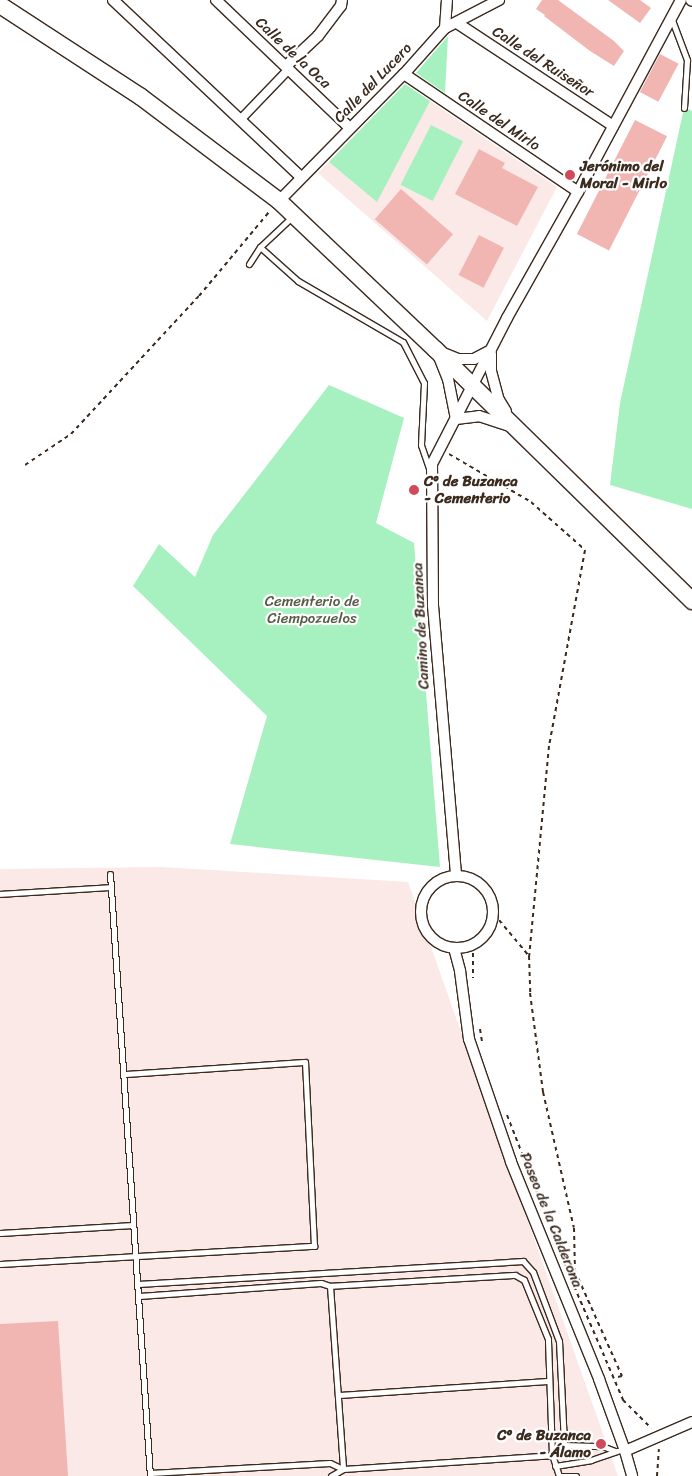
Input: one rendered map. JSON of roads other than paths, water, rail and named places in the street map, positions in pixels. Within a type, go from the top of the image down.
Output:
[{"type":"main road","points":[[0,5],[141,97],[279,201],[436,350],[692,601]]},
{"type":"street","points":[[113,0],[301,177]]},
{"type":"street","name":"Calle de la Oca","points":[[216,0],[350,128]]},
{"type":"street","points":[[241,119],[318,36],[341,6],[342,0]]},
{"type":"street","points":[[445,28],[447,0]]},
{"type":"street","name":"Calle del Lucero","points":[[279,201],[404,74],[445,28],[457,24],[499,0]]},
{"type":"street","name":"Camino de Buzanca","points":[[456,874],[433,606],[432,464],[491,350],[681,0]]},
{"type":"street","name":"Calle del Ruiseñor","points":[[457,24],[613,126]]},
{"type":"street","name":"Calle del Mirlo","points":[[404,74],[578,192]]},
{"type":"street","points":[[436,350],[458,359],[474,359],[491,350],[491,372],[499,400],[517,429]]},
{"type":"street","points":[[436,350],[448,379],[456,419],[479,416],[517,429]]},
{"type":"street","points":[[456,874],[468,876],[485,888],[492,902],[494,914],[487,933],[469,946],[454,948],[441,945],[428,935],[421,920],[420,908],[424,893],[433,883],[445,876],[456,874]]},
{"type":"street","name":"Paseo de la Calderona","points":[[460,971],[469,946]]},
{"type":"street","name":"Paseo de la Calderona","points":[[454,948],[460,971],[469,1039],[511,1162],[599,1379],[620,1451],[632,1476]]},
{"type":"street","points":[[620,1451],[692,1422]]},
{"type":"lane","points":[[671,17],[687,60],[684,108]]},
{"type":"lane","points":[[249,264],[260,247],[294,215]]},
{"type":"lane","points":[[260,247],[298,281],[403,342],[424,382],[421,446],[432,475]]},
{"type":"lane","points":[[110,874],[150,1475],[330,1463],[343,1469]]},
{"type":"lane","points":[[0,894],[111,888]]},
{"type":"lane","points":[[0,1264],[314,1246],[305,1062],[124,1074]]},
{"type":"lane","points":[[0,1233],[133,1225]]},
{"type":"lane","points":[[138,1284],[523,1261],[533,1272],[559,1341],[564,1445]]},
{"type":"lane","points":[[139,1296],[321,1283],[330,1286],[515,1275],[524,1280],[548,1340],[552,1454],[555,1466],[559,1476],[576,1476]]},
{"type":"lane","points":[[330,1286],[343,1476]]},
{"type":"lane","points":[[338,1394],[549,1381]]},
{"type":"lane","points":[[331,1476],[343,1469],[552,1454],[564,1445],[602,1446],[620,1451]]},
{"type":"lane","points":[[555,1466],[592,1460],[620,1451]]},
{"type":"lane","points":[[248,1468],[249,1476]]},
{"type":"place","name":"Jerónimo del Moral - Mirlo","points":[[570,175]]},
{"type":"place","name":"Cº de Buzanca - Cementerio","points":[[414,490]]},
{"type":"place","name":"Cº de Buzanca - Álamo","points":[[601,1444]]},
{"type":"park label","name":"Cementerio de Ciempozuelos","points":[[312,610]]}]
